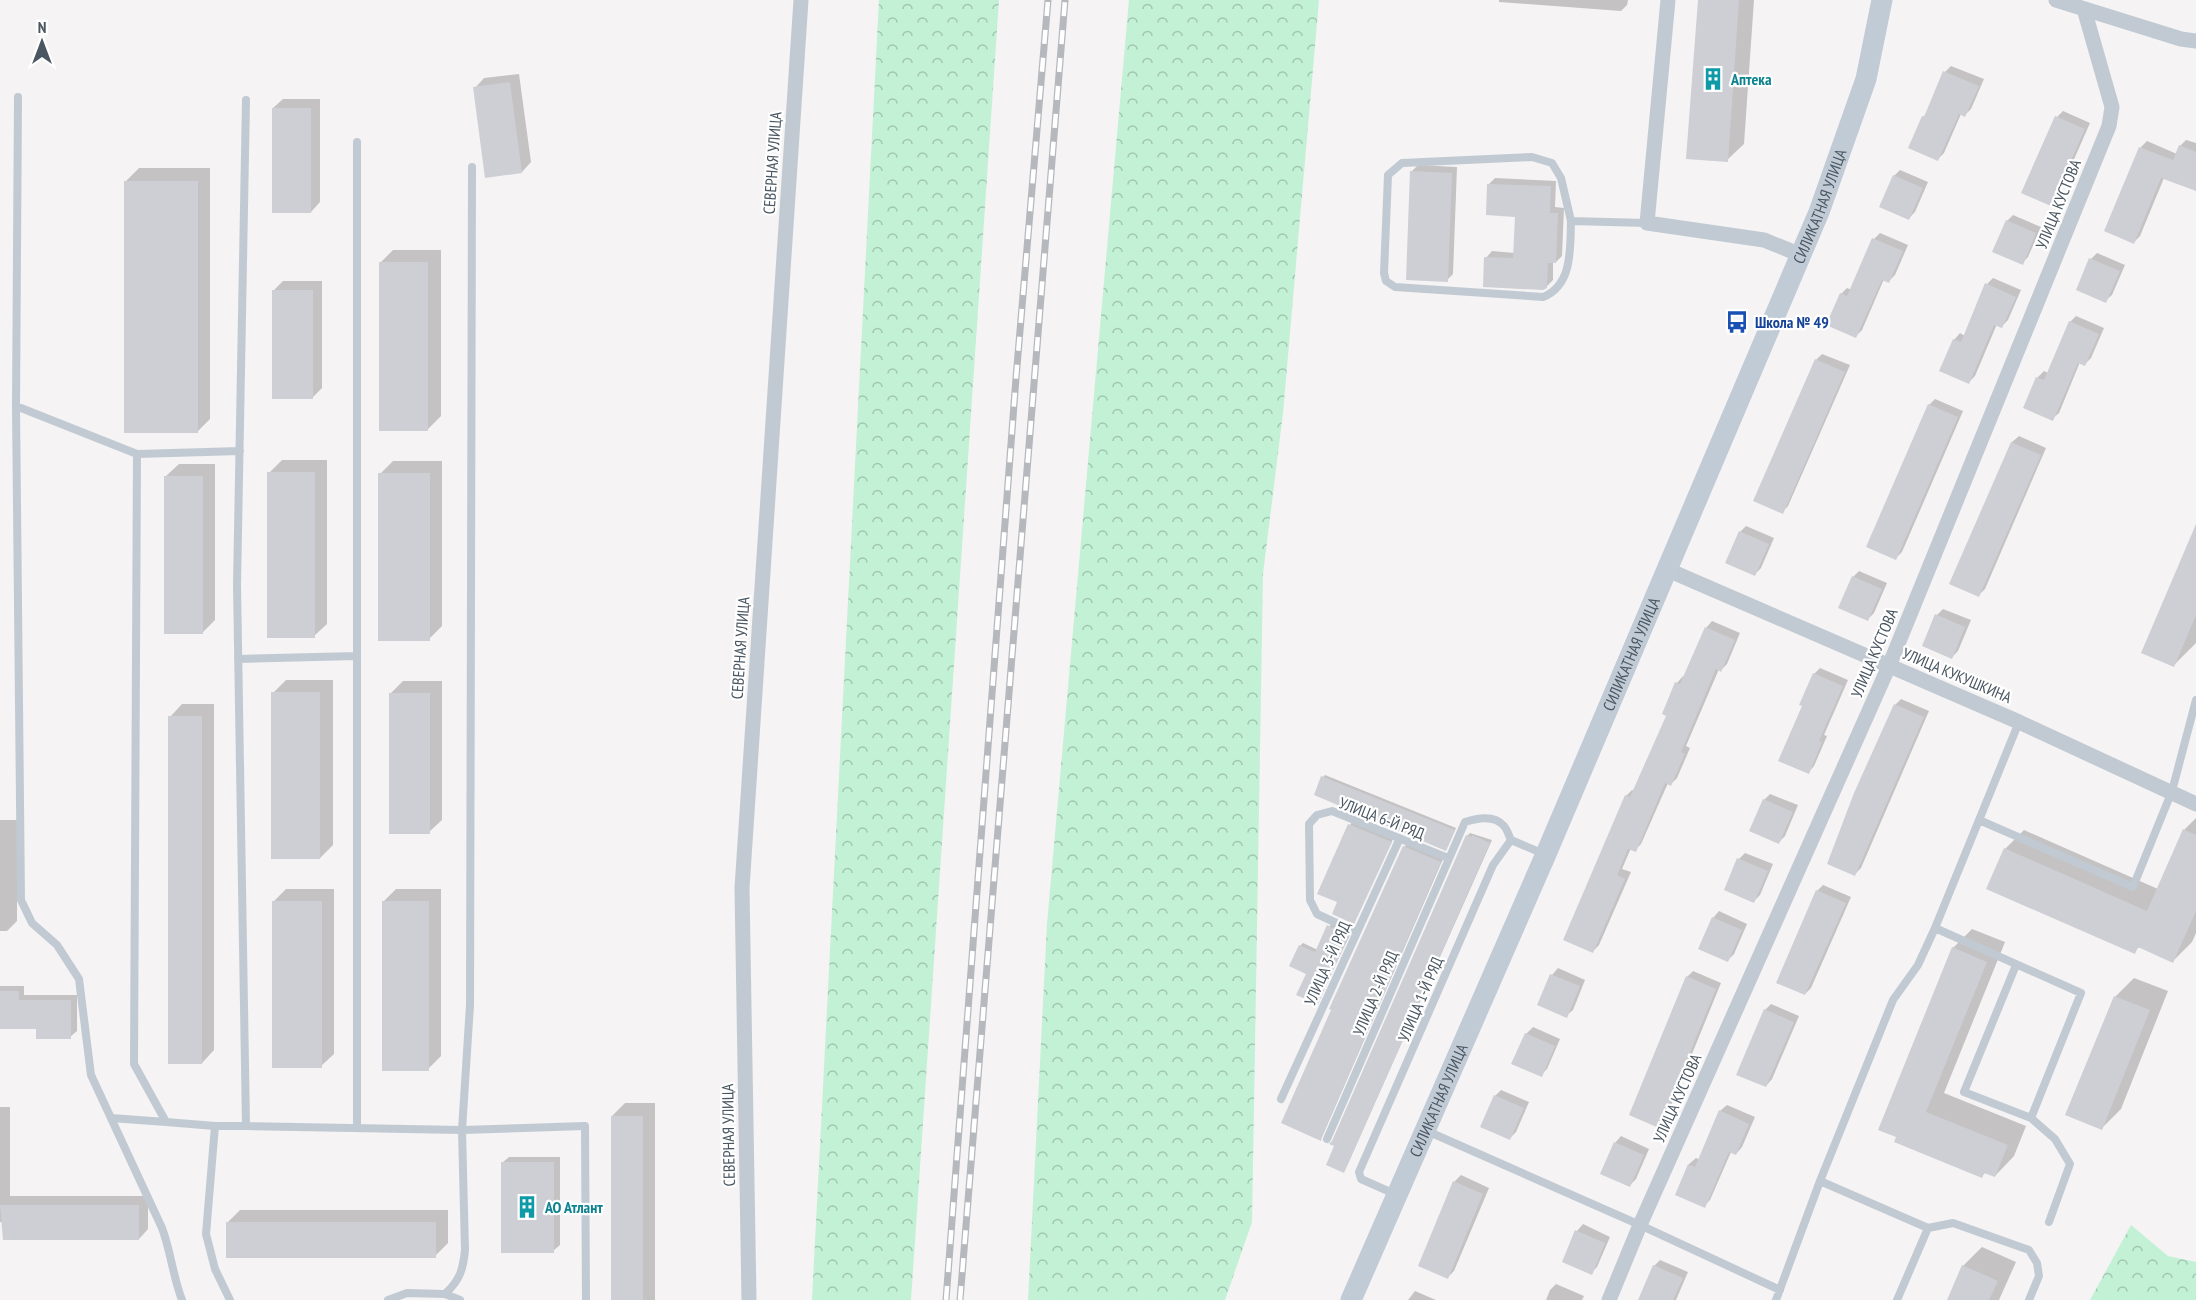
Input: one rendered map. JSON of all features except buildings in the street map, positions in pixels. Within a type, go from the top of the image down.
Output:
[{"type":"street","name":"СЕВЕРНАЯ УЛИЦА","points":[[749,1300],[742,888],[801,0]]},
{"type":"street","points":[[1668,0],[1647,223],[1764,240],[1801,255]]},
{"type":"street","name":"СИЛИКАТНАЯ УЛИЦА","points":[[1351,1300],[1546,854],[1819,212],[1866,79],[1882,0]]},
{"type":"street","points":[[2056,0],[2181,39],[2196,40]]},
{"type":"street","name":"УЛИЦА КУСТОВА","points":[[1609,1300],[1889,666],[2109,126],[2112,107],[2084,9]]},
{"type":"street","name":"УЛИЦА КУКУШКИНА","points":[[1668,570],[2019,722],[2196,804]]},
{"type":"lane","points":[[18,96],[16,406],[21,900],[32,923],[57,945],[79,979],[91,1075],[162,1228],[169,1246],[175,1282],[182,1300]]},
{"type":"lane","points":[[246,100],[238,659],[246,1126]]},
{"type":"lane","points":[[357,142],[357,1128]]},
{"type":"lane","points":[[1532,157],[1552,163],[1561,178],[1571,221],[1569,266],[1554,293],[1543,297],[1395,287],[1386,281],[1384,273],[1388,175],[1402,163],[1532,157]]},
{"type":"lane","points":[[444,1294],[457,1282],[464,1264],[465,1250],[462,1130],[470,1005],[472,167]]},
{"type":"lane","points":[[1571,221],[1647,223]]},
{"type":"lane","points":[[16,406],[137,454],[240,451]]},
{"type":"lane","points":[[137,454],[134,1064],[166,1122]]},
{"type":"lane","points":[[238,659],[357,656]]},
{"type":"lane","points":[[1979,820],[2133,887],[2172,792],[2196,700]]},
{"type":"lane","points":[[1776,1300],[1820,1181],[1893,1000],[1918,965],[1935,928],[2019,722]]},
{"type":"lane","name":"УЛИЦА 6-Й РЯД","points":[[1356,932],[1317,914],[1310,900],[1309,824],[1317,814],[1332,811],[1448,858]]},
{"type":"lane","name":"УЛИЦА 2-Й РЯД","points":[[1327,1139],[1465,822],[1479,817],[1492,819],[1504,825],[1511,840]]},
{"type":"lane","name":"УЛИЦА 3-Й РЯД","points":[[1281,1099],[1400,838]]},
{"type":"lane","points":[[1511,840],[1546,854]]},
{"type":"lane","name":"УЛИЦА 1-Й РЯД","points":[[1397,1195],[1361,1179],[1359,1172],[1493,865],[1511,840]]},
{"type":"lane","points":[[1935,928],[2081,993],[2031,1118]]},
{"type":"lane","points":[[2016,965],[1964,1092],[2031,1118],[2055,1139],[2070,1164],[2049,1222]]},
{"type":"lane","points":[[111,1118],[214,1126],[462,1130],[585,1126],[586,1300]]},
{"type":"lane","points":[[214,1126],[206,1234],[215,1269],[230,1300]]},
{"type":"lane","points":[[1425,1131],[1780,1290]]},
{"type":"lane","points":[[1820,1181],[1928,1228],[1953,1223],[2029,1251],[2037,1263],[2039,1276],[2029,1300]]},
{"type":"lane","points":[[1897,1300],[1928,1228]]},
{"type":"lane","points":[[388,1300],[407,1293],[444,1294],[460,1300]]},
{"type":"green space","points":[[879,0],[999,0],[911,1300],[812,1300]]},
{"type":"green space","points":[[1129,0],[1319,0],[1283,413],[1263,574],[1252,1222],[1225,1300],[1028,1300],[1047,924]]},
{"type":"green space","points":[[2131,1225],[2168,1256],[2196,1262],[2196,1300],[2090,1300]]},
{"type":"railway","points":[[946,1300],[1016,378],[1048,0]]},
{"type":"railway","points":[[960,1300],[1065,0]]},
{"type":"place","name":"Аптека","points":[[1713,79]]},
{"type":"place","name":"Школа № 49","points":[[1737,322]]},
{"type":"place","name":"АО Атлант","points":[[527,1207]]}]
